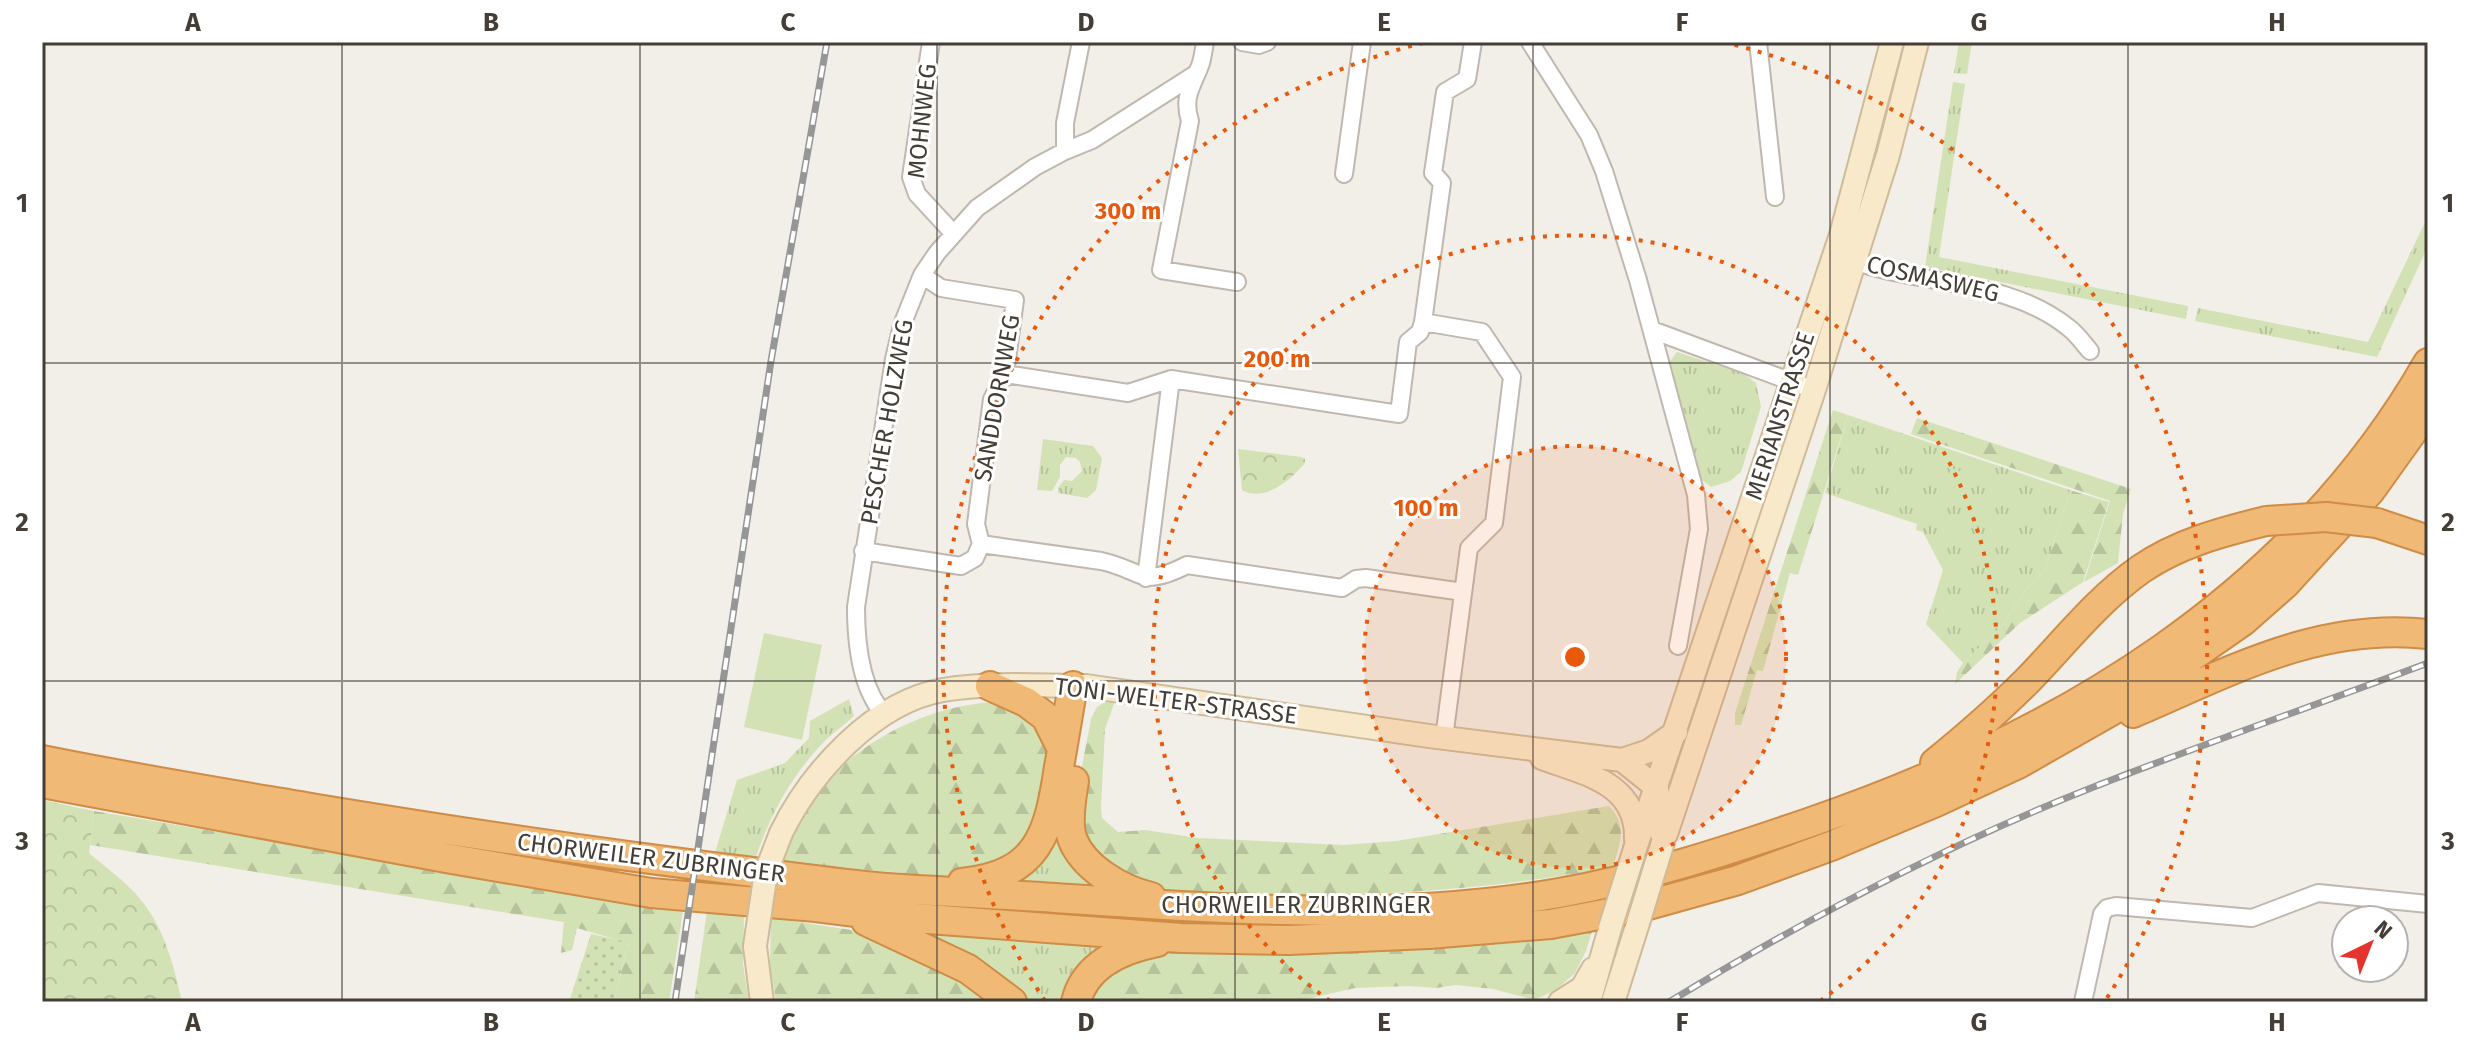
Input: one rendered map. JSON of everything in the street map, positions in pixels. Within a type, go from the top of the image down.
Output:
[{"type":"highway","name":"CHORWEILER ZUBRINGER","points":[[42,760],[449,831],[885,887],[1198,908],[1362,910],[1497,901],[1559,893],[1738,849],[1870,803],[2046,720],[2118,680],[2225,603],[2305,529],[2352,475],[2397,414],[2428,363]]},
{"type":"highway","name":"CHORWEILER ZUBRINGER","points":[[42,783],[651,893],[843,911],[1181,938],[1289,940],[1429,934],[1551,924],[1641,907],[1738,880],[1831,846],[1936,802],[2040,752],[2125,703],[2243,621],[2285,584],[2370,491],[2428,410]]},
{"type":"highway","points":[[1870,803],[1922,773],[1967,738],[2112,591],[2142,568],[2204,537],[2266,521],[2326,517],[2377,523],[2428,540]]},
{"type":"highway","points":[[2040,752],[2300,645],[2346,634],[2401,631],[2428,634]]},
{"type":"highway","points":[[990,686],[1026,702],[1046,717],[1062,749]]},
{"type":"highway","points":[[885,887],[978,881],[1015,866],[1033,852],[1044,836],[1052,812],[1062,749],[1079,686]]},
{"type":"highway","points":[[1079,686],[1071,804],[1072,836],[1089,863],[1110,880],[1138,894],[1198,908]]},
{"type":"highway","points":[[843,911],[968,969],[1012,1002]]},
{"type":"highway","points":[[1076,1002],[1088,977],[1105,960],[1142,945],[1181,938]]},
{"type":"street","name":"MOHNWEG","points":[[931,42],[911,177],[917,194],[953,233]]},
{"type":"street","points":[[1065,151],[1065,123],[1081,42]]},
{"type":"street","points":[[1205,42],[1201,63],[1185,105],[1190,121],[1161,270],[1237,282]]},
{"type":"street","points":[[1242,42],[1259,45],[1267,42]]},
{"type":"street","points":[[1344,174],[1362,42]]},
{"type":"street","points":[[1005,374],[1128,393],[1171,379],[1399,414],[1408,342],[1420,332],[1423,322],[1442,183],[1433,173],[1445,92],[1467,79],[1473,42]]},
{"type":"street","points":[[1530,42],[1589,135],[1604,171],[1652,330],[1700,513],[1678,646]]},
{"type":"street","points":[[1758,42],[1775,197]]},
{"type":"street","name":"MERIANSTRASSE","points":[[1603,951],[1841,235],[1892,42]]},
{"type":"street","name":"MERIANSTRASSE","points":[[1613,1001],[1814,390],[1888,155],[1917,42]]},
{"type":"street","name":"PESCHER HOLZWEG","points":[[885,715],[877,706],[866,678],[856,636],[856,607],[894,359],[902,325],[922,275],[953,233],[997,192],[1065,151],[1092,140],[1194,75]]},
{"type":"street","name":"COSMASWEG","points":[[1854,261],[1924,280],[2013,297],[2056,318],[2071,329],[2090,351]]},
{"type":"street","name":"SANDDORNWEG","points":[[922,275],[941,288],[1015,300],[1005,374],[992,399],[976,524],[981,544]]},
{"type":"street","points":[[1423,322],[1482,332],[1512,377],[1494,523],[1469,548],[1444,738]]},
{"type":"street","points":[[1652,330],[1814,390]]},
{"type":"street","points":[[1146,578],[1171,379]]},
{"type":"street","points":[[863,551],[961,566],[975,558],[981,544],[1101,561],[1146,578],[1167,575],[1187,565],[1342,588],[1356,579],[1366,578],[1463,592]]},
{"type":"street","name":"TONI-WELTER-STRASSE","points":[[762,1002],[755,946],[766,872],[793,808],[818,772],[885,715],[915,698],[943,691],[990,686],[1079,686],[1622,760]]},
{"type":"street","points":[[1622,760],[1649,751],[1676,732]]},
{"type":"street","name":"TONI-WELTER-STRASSE","points":[[1515,747],[1595,778],[1636,790],[1657,788]]},
{"type":"street","points":[[1622,760],[1646,776],[1657,788],[1663,842]]},
{"type":"street","points":[[1657,788],[1676,779],[1690,764]]},
{"type":"street","name":"TONI-WELTER-STRASSE","points":[[1595,778],[1627,801],[1635,816],[1635,849]]},
{"type":"street","points":[[2083,1002],[2102,914],[2107,908],[2116,906],[2252,918],[2318,893],[2428,904]]},
{"type":"street","points":[[1560,1002],[1582,988],[1603,951]]},
{"type":"street","points":[[1589,1002],[1603,951]]},
{"type":"green space","points":[[1959,42],[1972,42],[1967,74],[1954,73]]},
{"type":"green space","points":[[1953,82],[1965,84],[1939,257],[2188,306],[2186,319],[1925,267]]},
{"type":"green space","points":[[2428,216],[2428,246],[2377,357],[2195,321],[2198,308],[2368,342]]},
{"type":"green space","points":[[1677,352],[1744,374],[1756,383],[1761,407],[1741,472],[1730,481],[1711,487],[1698,477],[1668,364]]},
{"type":"green space","points":[[1833,410],[1848,415],[1798,575],[1790,573],[1763,671],[1757,670],[1741,725],[1735,725],[1735,713]]},
{"type":"green space","points":[[1848,415],[2070,490],[2045,570],[2026,589],[2001,627],[1963,663],[1926,624],[1943,570],[1923,532],[1916,530],[1917,524],[1825,493]]},
{"type":"green space","points":[[1917,418],[2131,489],[2123,514],[2118,563],[2084,582],[2110,501],[1911,434]]},
{"type":"green space","points":[[1043,439],[1093,446],[1102,458],[1096,490],[1087,498],[1058,493],[1064,480],[1072,481],[1082,471],[1076,458],[1066,457],[1060,465],[1060,477],[1052,491],[1037,490]]},
{"type":"green space","points":[[1238,449],[1301,457],[1305,463],[1276,488],[1259,494],[1250,493],[1242,490]]},
{"type":"green space","points":[[1951,468],[1967,474],[1955,505],[1940,500]]},
{"type":"green space","points":[[2070,490],[2109,502],[2083,582],[2020,623],[1955,684],[1957,672],[1963,663],[2001,627],[2026,589],[2045,570]]},
{"type":"green space","points":[[764,633],[822,645],[802,740],[744,727]]},
{"type":"green space","points":[[849,699],[854,716],[825,741],[790,785],[774,813],[755,860],[714,856],[737,780],[785,763],[809,738],[810,721]]},
{"type":"green space","points":[[1108,700],[1115,701],[1105,729],[1101,807],[1102,818],[1118,832],[1145,830],[1198,838],[1343,845],[1396,841],[1609,806],[1621,828],[1613,867],[1475,887],[1337,895],[1195,892],[1147,886],[1118,874],[1088,843],[1079,822],[1080,777],[1091,719],[1097,707]]},
{"type":"green space","points":[[1006,702],[1052,741],[1030,847],[965,878],[783,863],[794,834],[789,833],[806,805],[852,757],[880,738],[941,711],[974,704]]},
{"type":"green space","points":[[42,800],[94,811],[89,853],[131,888],[154,918],[171,959],[182,1002],[42,1002]]},
{"type":"green space","points":[[94,811],[683,910],[669,1002],[614,1002],[628,943],[577,928],[572,950],[561,953],[564,922],[90,845]]},
{"type":"green space","points":[[1053,827],[1120,894],[995,883]]},
{"type":"green space","points":[[707,911],[744,916],[743,964],[749,1002],[694,1002]]},
{"type":"green space","points":[[771,918],[872,933],[1001,1002],[776,1002],[770,965]]},
{"type":"green space","points":[[876,921],[1137,938],[1070,1002],[1024,1002]]},
{"type":"green space","points":[[1593,928],[1575,973],[1556,990],[1534,1000],[1493,989],[1456,985],[1436,988],[1355,988],[1294,1002],[1082,1002],[1087,986],[1146,950],[1440,947],[1510,941]]},
{"type":"green space","points":[[591,934],[628,942],[614,1002],[569,1002]]},
{"type":"railway","points":[[675,1002],[771,361],[827,42]]},
{"type":"railway","points":[[1669,1002],[1823,914],[1982,834],[2133,772],[2428,663]]}]
